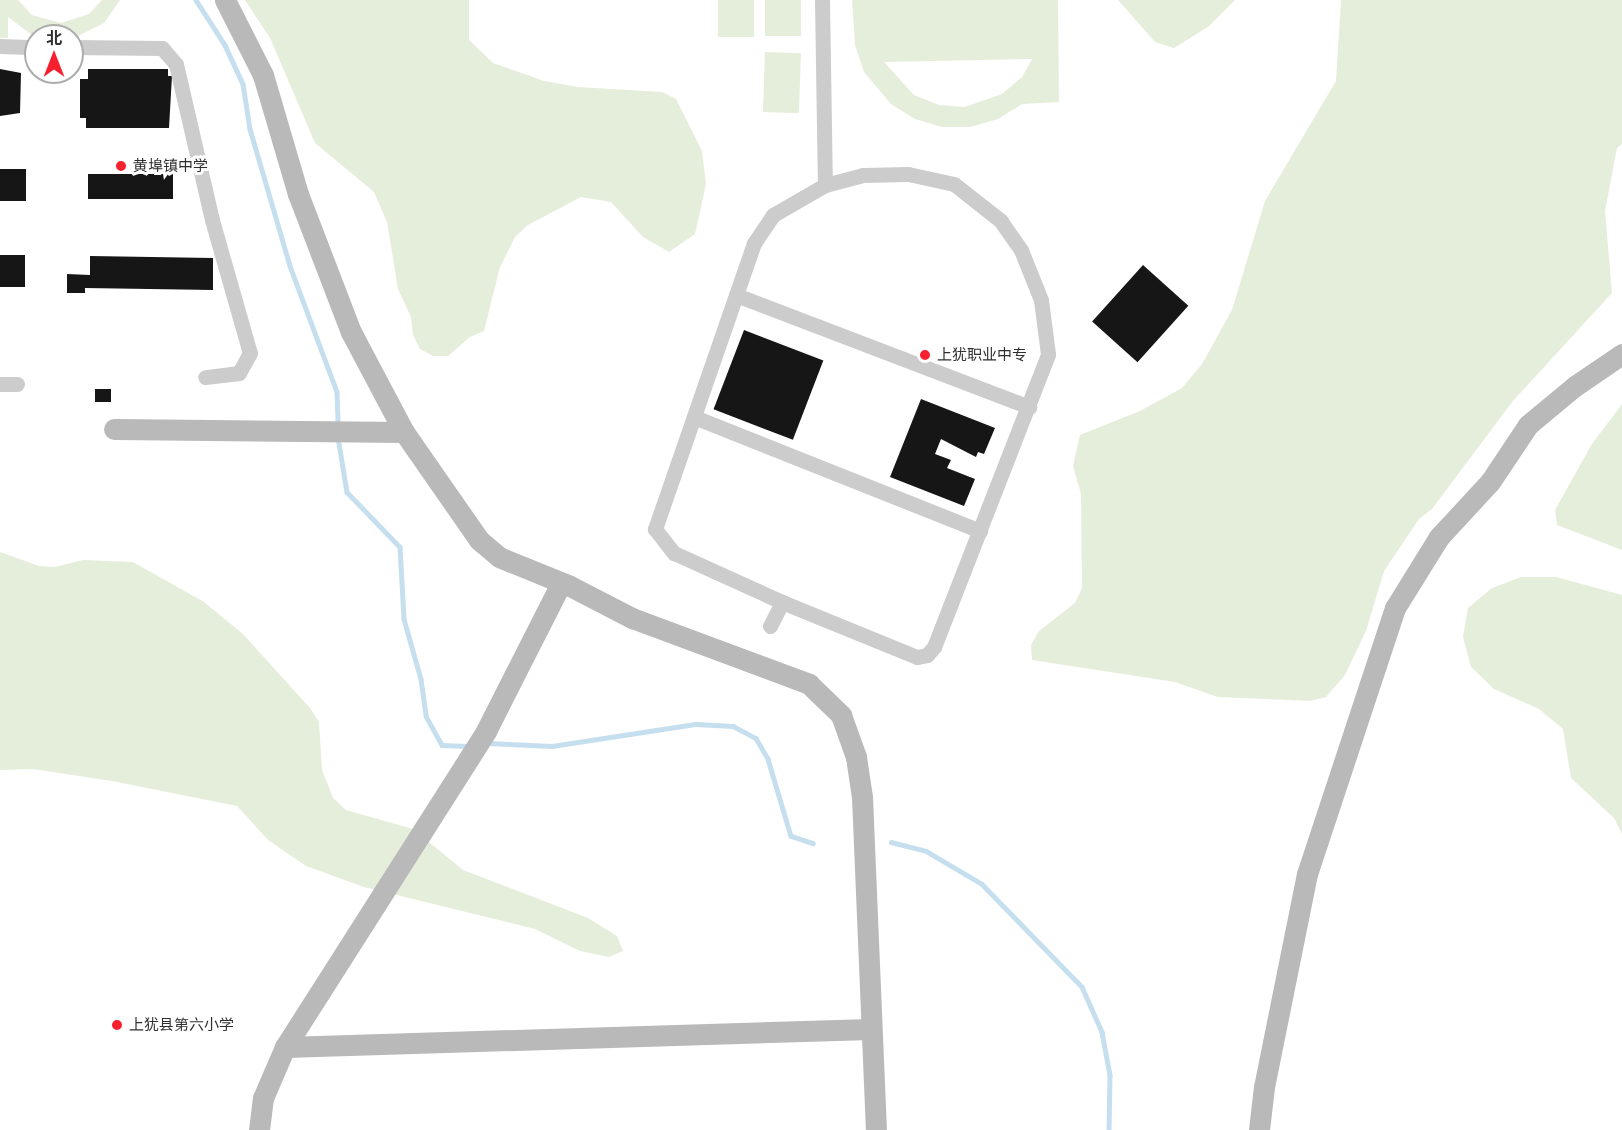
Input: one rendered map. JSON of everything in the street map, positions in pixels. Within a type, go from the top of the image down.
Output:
[{"type":"street","points":[[225,0],[263,75],[281,142],[331,286],[404,432],[479,540],[499,557],[561,583],[632,618],[809,684],[842,715],[856,757],[862,797],[876,1130]]},
{"type":"street","points":[[822,0],[825,185]]},
{"type":"street","points":[[0,46],[24,46]]},
{"type":"street","points":[[84,47],[162,48],[170,53],[176,64],[212,220],[250,353],[239,373],[205,377]]},
{"type":"street","points":[[908,174],[954,184],[1001,221],[1031,269],[1041,300],[1047,363],[934,647],[927,655],[917,657],[782,602],[674,553],[654,529],[754,243],[773,215],[825,185],[863,175],[908,174]]},
{"type":"street","points":[[736,295],[1029,407]]},
{"type":"street","points":[[1259,1130],[1264,1087],[1307,874],[1395,608],[1439,537],[1490,482],[1528,425],[1575,386],[1622,354]]},
{"type":"street","points":[[0,384],[17,384]]},
{"type":"street","points":[[694,417],[980,531]]},
{"type":"street","points":[[114,429],[315,429],[404,432]]},
{"type":"street","points":[[259,1130],[263,1098],[285,1047],[486,731],[561,583]]},
{"type":"street","points":[[770,626],[782,602]]},
{"type":"street","points":[[285,1047],[871,1029]]},
{"type":"green space","points":[[0,0],[18,0],[32,15],[61,23],[89,14],[102,0],[120,0],[104,23],[84,33],[84,24],[24,24],[24,29],[8,17],[8,38],[0,38]]},
{"type":"green space","points":[[245,0],[469,0],[469,40],[493,63],[544,81],[578,87],[662,92],[676,99],[702,151],[706,184],[695,234],[669,252],[643,237],[611,202],[581,197],[528,225],[515,237],[500,267],[484,331],[470,337],[448,356],[433,356],[420,349],[413,335],[411,317],[398,289],[387,222],[374,192],[315,143],[270,38]]},
{"type":"green space","points":[[718,0],[754,0],[754,37],[718,37]]},
{"type":"green space","points":[[765,0],[801,0],[801,36],[765,36]]},
{"type":"green space","points":[[852,0],[1058,0],[1059,102],[1022,104],[998,119],[970,127],[942,127],[915,119],[891,104],[864,72],[855,45]],"holes":[[[1032,59],[1022,77],[1002,94],[965,107],[939,105],[914,95],[884,62]]]},
{"type":"green space","points":[[1118,0],[1235,0],[1208,27],[1174,48],[1155,42]]},
{"type":"green space","points":[[1341,0],[1622,0],[1622,144],[1617,148],[1605,211],[1612,293],[1512,402],[1432,509],[1419,519],[1384,571],[1366,631],[1345,675],[1326,697],[1311,701],[1218,697],[1175,682],[1032,660],[1031,645],[1039,631],[1075,603],[1082,588],[1081,494],[1073,466],[1080,435],[1140,411],[1182,388],[1202,364],[1232,310],[1265,201],[1336,81]]},
{"type":"green space","points":[[765,52],[801,53],[799,113],[763,112]]},
{"type":"green space","points":[[1622,404],[1622,550],[1557,525],[1555,510],[1592,444]]},
{"type":"green space","points":[[0,552],[39,566],[55,567],[83,560],[133,562],[204,602],[243,634],[310,708],[319,722],[322,770],[333,798],[346,810],[413,829],[463,870],[588,918],[617,936],[623,951],[609,957],[580,951],[535,929],[364,887],[306,866],[268,840],[237,806],[112,781],[33,769],[0,770]]},
{"type":"green space","points":[[1521,577],[1556,577],[1622,595],[1622,834],[1614,818],[1571,778],[1563,729],[1539,709],[1494,689],[1471,667],[1463,637],[1468,608],[1492,588]]},
{"type":"building","points":[[0,69],[21,73],[20,113],[0,116]]},
{"type":"building","points":[[88,69],[168,69],[168,76],[172,76],[169,128],[86,128],[86,118],[80,118],[80,84],[84,84],[84,79],[88,79]]},
{"type":"building","points":[[0,169],[26,169],[26,201],[0,201]]},
{"type":"building","points":[[88,174],[173,174],[173,199],[88,199]]},
{"type":"building","points":[[0,255],[25,255],[25,287],[0,287]]},
{"type":"building","points":[[90,256],[213,258],[213,290],[85,288],[85,293],[67,293],[67,274],[90,275]]},
{"type":"building","points":[[1143,265],[1188,306],[1137,362],[1092,321]]},
{"type":"building","points":[[744,330],[823,360],[793,440],[714,409]]},
{"type":"building","points":[[95,389],[111,389],[111,402],[95,402]]},
{"type":"building","points":[[921,399],[995,428],[984,454],[978,452],[976,457],[941,439],[935,454],[951,460],[947,468],[975,479],[964,506],[890,477]]},
{"type":"waterway","points":[[196,0],[225,45],[243,84],[250,129],[290,266],[337,392],[338,426]]},
{"type":"waterway","points":[[338,437],[347,492],[400,547],[404,619],[421,679],[426,716],[442,745],[467,746]]},
{"type":"waterway","points":[[487,743],[552,746],[696,724],[733,726],[756,738],[768,759],[791,836],[813,843]]},
{"type":"waterway","points":[[891,842],[926,851],[982,884],[1082,987],[1102,1032],[1110,1075],[1109,1130]]},
{"type":"place","name":"黄埠镇中学","points":[[121,166]]},
{"type":"place","name":"上犹职业中专","points":[[925,355]]},
{"type":"place","name":"上犹县第六小学","points":[[117,1025]]}]
